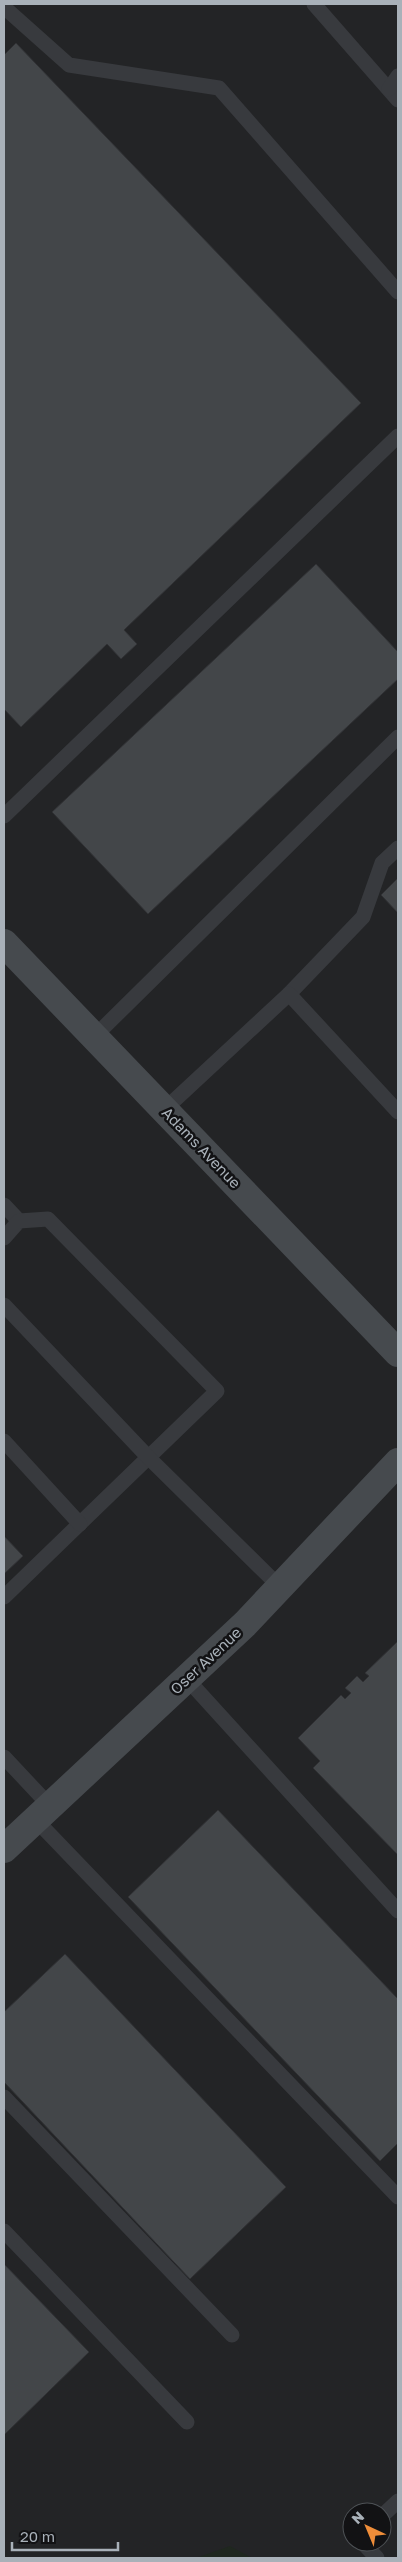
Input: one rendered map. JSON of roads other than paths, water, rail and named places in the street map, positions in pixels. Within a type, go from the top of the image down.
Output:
[{"type":"street","name":"Adams Avenue","points":[[4,943],[398,1353]]},
{"type":"street","name":"Oser Avenue","points":[[4,1848],[245,1624],[398,1462]]},
{"type":"lane","points":[[314,4],[394,94]]},
{"type":"lane","points":[[4,7],[69,66],[219,88],[398,292]]},
{"type":"lane","points":[[394,94],[398,76]]},
{"type":"lane","points":[[4,816],[398,436]]},
{"type":"lane","points":[[94,1037],[398,737]]},
{"type":"lane","points":[[164,1110],[289,994],[363,917],[382,863],[398,848]]},
{"type":"lane","points":[[289,994],[398,1112]]},
{"type":"lane","points":[[4,1205],[19,1221]]},
{"type":"lane","points":[[4,1238],[19,1221],[48,1219],[217,1391],[4,1596]]},
{"type":"lane","points":[[4,1305],[149,1458],[280,1587]]},
{"type":"lane","points":[[4,1441],[80,1524]]},
{"type":"lane","points":[[187,1679],[398,1911]]},
{"type":"lane","points":[[4,1757],[43,1813],[398,2197]]},
{"type":"lane","points":[[4,2097],[232,2335]]},
{"type":"lane","points":[[4,2231],[187,2422]]}]
